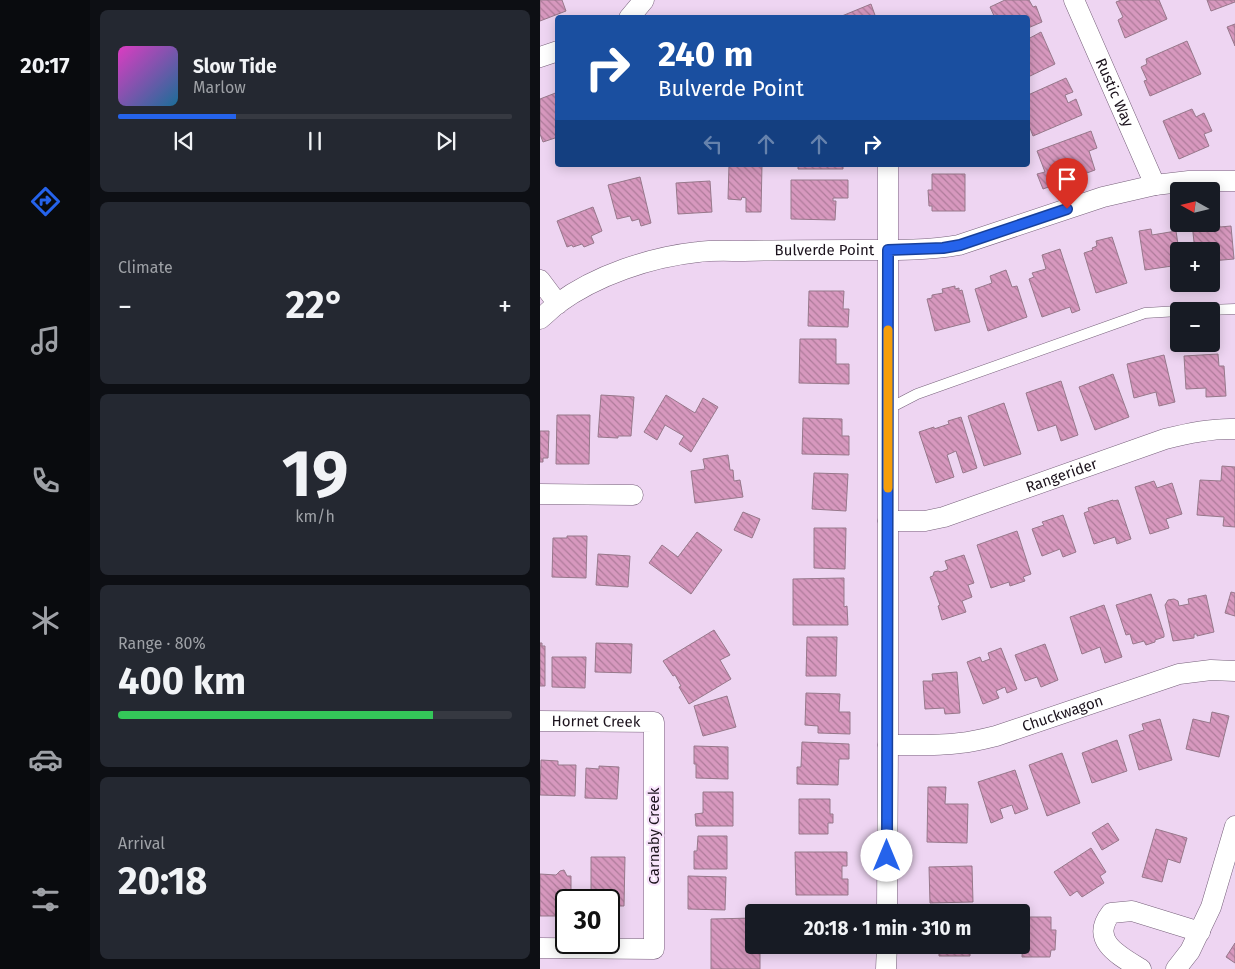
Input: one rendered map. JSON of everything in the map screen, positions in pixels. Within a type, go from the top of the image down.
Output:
[{"type":"street","points":[[632,15],[644,0]]},
{"type":"street","name":"Rustic Way","points":[[1074,0],[1155,185]]},
{"type":"street","points":[[540,58],[555,52]]},
{"type":"street","points":[[887,904],[888,167]]},
{"type":"street","name":"Bulverde Point","points":[[540,319],[576,292],[605,277],[635,265],[675,256],[699,252],[943,248],[960,245],[1103,197],[1155,185],[1188,181],[1235,181]]},
{"type":"street","points":[[540,280],[558,304]]},
{"type":"street","name":"Rangerider","points":[[888,521],[925,521],[944,517],[1165,439],[1204,430],[1235,429]]},
{"type":"street","points":[[540,494],[633,495]]},
{"type":"street","name":"Chuckwagon","points":[[888,745],[960,744],[980,740],[1179,674],[1211,670],[1235,671]]},
{"type":"street","name":"Hornet Creek","points":[[540,721],[654,722]]},
{"type":"street","name":"Carnaby Creek","points":[[540,948],[654,949],[654,722]]},
{"type":"street","points":[[1176,969],[1190,951],[1211,907],[1235,826]]},
{"type":"street","points":[[1141,969],[1114,952],[1106,943],[1103,931],[1105,920],[1111,913],[1132,911],[1200,932]]},
{"type":"street","points":[[886,969],[887,954]]},
{"type":"lane","points":[[1220,310],[1235,309]]},
{"type":"lane","points":[[888,409],[917,394],[1145,313],[1170,312]]},
{"type":"building","points":[[540,0],[562,0],[566,11],[540,21]]},
{"type":"building","points":[[1005,0],[1029,0],[1033,7],[1036,6],[1042,22],[1030,27],[1030,15],[994,15],[990,7]]},
{"type":"building","points":[[1121,0],[1159,0],[1167,19],[1125,38],[1118,20],[1123,17],[1116,2]]},
{"type":"building","points":[[1207,0],[1235,0],[1235,2],[1211,11]]},
{"type":"building","points":[[871,4],[875,15],[844,15]]},
{"type":"building","points":[[1235,24],[1235,46],[1227,27]]},
{"type":"building","points":[[1041,32],[1055,64],[1030,76],[1030,38]]},
{"type":"building","points":[[1187,41],[1201,74],[1150,96],[1144,81],[1147,80],[1141,67],[1147,64],[1146,59]]},
{"type":"building","points":[[1066,78],[1073,92],[1065,95],[1068,103],[1076,99],[1082,115],[1033,136],[1030,128],[1030,94]]},
{"type":"building","points":[[555,93],[555,138],[543,142],[540,134],[540,99]]},
{"type":"building","points":[[1192,109],[1196,117],[1204,113],[1212,131],[1204,134],[1209,146],[1179,159],[1163,121]]},
{"type":"building","points":[[1091,131],[1097,148],[1089,151],[1095,170],[1043,189],[1037,174],[1045,172],[1037,151]]},
{"type":"building","points":[[729,167],[762,167],[761,212],[746,212],[746,198],[742,197],[741,200],[728,199]]},
{"type":"building","points":[[798,167],[843,167],[843,169],[798,169]]},
{"type":"building","points":[[932,174],[965,174],[965,211],[932,211],[932,206],[929,206],[928,190],[932,190]]},
{"type":"building","points":[[640,177],[651,223],[641,226],[639,219],[632,221],[630,216],[617,219],[608,185]]},
{"type":"building","points":[[791,180],[848,180],[848,198],[833,198],[833,201],[836,201],[835,220],[791,219]]},
{"type":"building","points":[[710,181],[712,212],[678,214],[676,183]]},
{"type":"building","points":[[593,207],[602,231],[591,236],[594,243],[584,247],[582,244],[567,247],[557,221]]},
{"type":"building","points":[[1231,226],[1234,259],[1220,260],[1220,242],[1194,242],[1193,232],[1220,232],[1220,227]]},
{"type":"building","points":[[1151,229],[1152,235],[1176,232],[1178,242],[1170,242],[1170,266],[1145,270],[1139,231]]},
{"type":"building","points":[[1112,237],[1127,283],[1096,293],[1084,253],[1093,250],[1092,248],[1097,246],[1096,241]]},
{"type":"building","points":[[1060,249],[1080,310],[1072,313],[1070,307],[1042,317],[1029,279],[1034,277],[1032,273],[1046,269],[1042,255]]},
{"type":"building","points":[[1006,270],[1012,287],[1017,286],[1027,317],[988,331],[975,289],[992,283],[990,276]]},
{"type":"building","points":[[955,286],[955,289],[959,288],[959,291],[962,290],[970,322],[935,331],[927,299],[932,298],[932,295],[943,293],[942,289]]},
{"type":"building","points":[[809,291],[844,291],[843,309],[849,309],[848,327],[808,326]]},
{"type":"building","points":[[800,339],[836,339],[836,364],[849,364],[849,384],[799,383]]},
{"type":"building","points":[[1218,354],[1219,366],[1224,366],[1226,396],[1206,397],[1206,388],[1186,389],[1184,356]]},
{"type":"building","points":[[1164,355],[1175,402],[1159,406],[1156,392],[1134,398],[1127,364]]},
{"type":"building","points":[[1113,374],[1129,417],[1095,430],[1079,387]]},
{"type":"building","points":[[1061,381],[1078,435],[1061,441],[1056,425],[1038,431],[1026,393]]},
{"type":"building","points":[[601,395],[634,397],[631,436],[618,436],[618,438],[598,437]]},
{"type":"building","points":[[666,395],[695,413],[703,398],[718,407],[691,452],[679,444],[684,436],[665,425],[657,440],[644,432]]},
{"type":"building","points":[[1004,403],[1021,454],[984,466],[968,416]]},
{"type":"building","points":[[557,415],[590,415],[589,464],[556,464]]},
{"type":"building","points":[[961,417],[977,468],[963,473],[956,451],[947,455],[954,477],[936,483],[919,432],[949,424],[948,421]]},
{"type":"building","points":[[803,418],[842,419],[842,436],[849,436],[849,455],[802,454]]},
{"type":"building","points":[[540,431],[549,431],[548,458],[543,458],[543,462],[540,462]]},
{"type":"building","points":[[728,455],[730,470],[733,470],[734,481],[740,480],[743,497],[695,503],[691,471],[705,469],[703,459]]},
{"type":"building","points":[[1222,466],[1235,467],[1235,527],[1223,526],[1224,517],[1197,515],[1200,480],[1221,481]]},
{"type":"building","points":[[814,473],[848,474],[846,511],[812,509]]},
{"type":"building","points":[[1154,481],[1157,488],[1172,483],[1182,514],[1166,519],[1169,528],[1150,534],[1135,487]]},
{"type":"building","points":[[1118,500],[1131,539],[1117,544],[1115,537],[1094,544],[1084,513],[1089,511],[1088,508]]},
{"type":"building","points":[[743,512],[760,519],[752,538],[734,530]]},
{"type":"building","points":[[1063,515],[1076,552],[1063,557],[1060,549],[1042,556],[1032,529],[1044,525],[1042,522]]},
{"type":"building","points":[[814,528],[846,528],[845,569],[814,568]]},
{"type":"building","points":[[1017,531],[1031,574],[1023,577],[1025,581],[1010,586],[1009,582],[991,588],[977,545]]},
{"type":"building","points":[[697,532],[722,550],[691,594],[649,563],[662,545],[678,557]]},
{"type":"building","points":[[567,536],[587,536],[586,578],[552,577],[553,538],[567,538]]},
{"type":"building","points":[[598,554],[630,556],[628,587],[596,585]]},
{"type":"building","points":[[964,555],[974,583],[968,585],[972,597],[962,601],[966,612],[942,620],[938,606],[940,605],[930,577],[933,576],[934,572],[948,569],[945,561]]},
{"type":"building","points":[[844,578],[844,607],[847,606],[848,625],[793,625],[793,579]]},
{"type":"building","points":[[1231,592],[1235,593],[1235,616],[1225,613]]},
{"type":"building","points":[[1151,594],[1164,637],[1146,645],[1144,641],[1133,644],[1130,634],[1126,635],[1116,605]]},
{"type":"building","points":[[1206,595],[1214,632],[1197,636],[1197,634],[1194,634],[1194,638],[1173,641],[1165,605],[1168,600],[1174,599],[1178,601],[1179,606],[1189,604],[1188,599]]},
{"type":"building","points":[[1104,605],[1122,657],[1105,663],[1100,647],[1082,654],[1070,617]]},
{"type":"building","points":[[714,630],[730,655],[720,660],[731,679],[689,704],[679,687],[681,686],[675,675],[673,676],[663,661]]},
{"type":"building","points":[[807,637],[837,637],[836,676],[806,676]]},
{"type":"building","points":[[540,643],[542,643],[542,646],[545,646],[545,686],[540,686]]},
{"type":"building","points":[[596,643],[632,644],[631,673],[595,672]]},
{"type":"building","points":[[1045,644],[1058,680],[1041,687],[1037,677],[1025,681],[1015,655]]},
{"type":"building","points":[[1001,648],[1017,689],[1007,693],[1005,687],[996,691],[999,698],[983,704],[967,662],[980,657],[982,662],[990,659],[988,653]]},
{"type":"building","points":[[552,657],[586,657],[585,688],[552,687]]},
{"type":"building","points":[[957,672],[960,713],[945,714],[944,708],[925,709],[923,681],[933,681],[932,674]]},
{"type":"building","points":[[806,693],[840,694],[839,712],[850,712],[850,734],[818,733],[818,726],[805,725]]},
{"type":"building","points":[[727,696],[736,727],[703,736],[694,706]]},
{"type":"building","points":[[1212,712],[1229,716],[1219,757],[1186,749],[1193,719],[1210,723]]},
{"type":"building","points":[[1160,719],[1172,760],[1139,770],[1129,735],[1144,730],[1142,724]]},
{"type":"building","points":[[1117,740],[1127,771],[1092,783],[1082,753]]},
{"type":"building","points":[[802,742],[849,744],[849,759],[839,759],[838,785],[797,784],[797,767],[801,767]]},
{"type":"building","points":[[694,746],[728,747],[728,779],[696,778]]},
{"type":"building","points":[[1062,753],[1080,803],[1047,816],[1029,765]]},
{"type":"building","points":[[541,760],[558,761],[558,765],[576,765],[575,796],[540,795]]},
{"type":"building","points":[[599,766],[619,767],[617,799],[585,798],[586,768],[599,769]]},
{"type":"building","points":[[1015,770],[1028,809],[1015,814],[1012,805],[1000,809],[1003,818],[991,823],[978,782]]},
{"type":"building","points":[[928,787],[946,787],[945,804],[968,804],[967,843],[927,842]]},
{"type":"building","points":[[703,792],[733,792],[733,826],[696,826],[695,814],[703,813]]},
{"type":"building","points":[[799,799],[830,799],[830,814],[833,814],[833,823],[828,823],[828,834],[799,834]]},
{"type":"building","points":[[1108,823],[1119,840],[1102,850],[1092,833]]},
{"type":"building","points":[[1156,829],[1187,838],[1180,863],[1168,859],[1162,882],[1142,877]]},
{"type":"building","points":[[698,836],[727,836],[727,869],[694,869],[694,851],[697,851]]},
{"type":"building","points":[[1091,848],[1106,872],[1100,876],[1104,883],[1082,897],[1077,891],[1070,896],[1054,872]]},
{"type":"building","points":[[795,852],[847,852],[847,866],[842,866],[842,879],[848,879],[848,895],[796,895]]},
{"type":"building","points":[[591,857],[625,857],[624,906],[620,906],[620,889],[591,889]]},
{"type":"building","points":[[972,866],[973,902],[930,903],[929,867]]},
{"type":"building","points":[[564,870],[567,876],[571,876],[571,889],[555,889],[555,916],[540,916],[540,874],[556,875]]},
{"type":"building","points":[[688,876],[726,877],[725,910],[688,909]]},
{"type":"building","points":[[1030,917],[1051,917],[1051,930],[1056,930],[1055,950],[1051,950],[1050,957],[1022,957],[1022,954],[1030,954]]},
{"type":"building","points":[[745,918],[745,954],[760,954],[760,969],[711,969],[711,919]]},
{"type":"building","points":[[1235,943],[1235,963],[1226,957]]},
{"type":"building","points":[[939,954],[970,954],[970,956],[939,956]]},
{"type":"slow traffic","points":[[888,330],[888,488]]},
{"type":"route","points":[[887,856],[888,250],[943,248],[960,245],[1067,209]]}]
